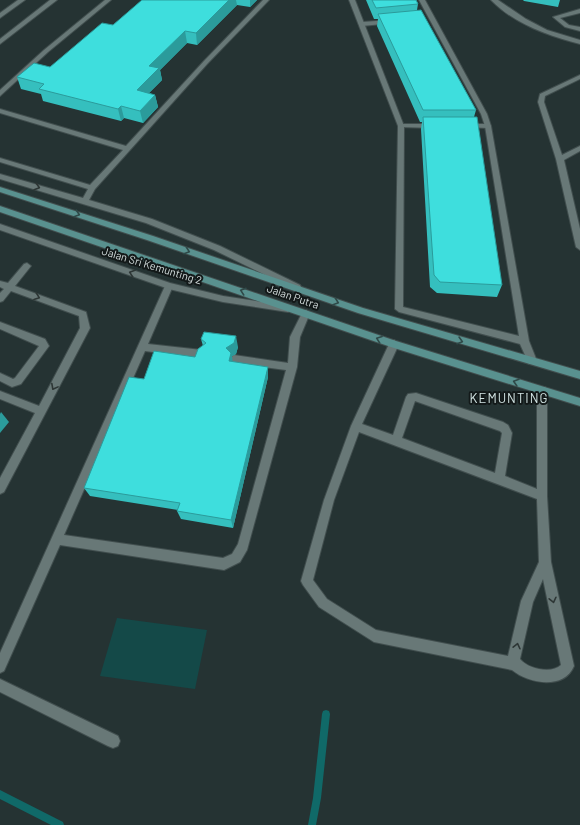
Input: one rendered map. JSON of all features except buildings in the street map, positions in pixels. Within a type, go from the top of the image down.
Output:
[{"type":"main road","name":"Jalan Putra","points":[[0,189],[397,322],[580,375]]},
{"type":"main road","name":"Jalan Putra","points":[[0,209],[394,344],[580,402]]},
{"type":"street","points":[[0,16],[22,0]]},
{"type":"street","points":[[0,42],[54,0]]},
{"type":"street","points":[[0,94],[46,51],[108,0]]},
{"type":"street","points":[[85,201],[92,188],[206,62],[266,0]]},
{"type":"street","points":[[352,0],[401,126],[399,309],[397,322]]},
{"type":"street","points":[[422,0],[427,19],[484,114],[488,126],[524,341],[532,361]]},
{"type":"street","points":[[494,0],[528,24],[549,33],[580,42]]},
{"type":"street","points":[[580,10],[556,17],[567,26],[580,29]]},
{"type":"street","points":[[362,24],[400,21]]},
{"type":"street","points":[[580,77],[542,95],[541,102],[560,158],[580,247]]},
{"type":"street","points":[[0,111],[128,149]]},
{"type":"street","points":[[401,126],[441,126]]},
{"type":"street","points":[[457,126],[488,126]]},
{"type":"street","points":[[560,158],[580,148]]},
{"type":"street","points":[[0,160],[92,188]]},
{"type":"street","points":[[0,176],[149,221],[217,248],[310,293]]},
{"type":"street","name":"Jalan Sri Kemunting 2","points":[[0,227],[169,286],[222,299],[304,312]]},
{"type":"street","points":[[0,299],[11,288],[27,266]]},
{"type":"street","points":[[0,284],[83,314],[85,328],[0,489]]},
{"type":"street","points":[[0,667],[169,286]]},
{"type":"street","points":[[399,309],[524,341]]},
{"type":"street","points":[[56,539],[224,564],[236,558],[243,546],[292,367],[295,337],[304,312]]},
{"type":"street","points":[[0,325],[42,342],[44,346],[18,380],[12,383],[0,377]]},
{"type":"street","points":[[394,344],[356,426],[329,500],[307,581],[323,603],[374,636],[516,664]]},
{"type":"street","points":[[141,347],[202,354]]},
{"type":"street","points":[[234,359],[292,367]]},
{"type":"street","points":[[542,390],[542,496],[544,562],[568,666],[567,670],[555,676],[533,673],[520,668],[514,659],[527,601],[544,562]]},
{"type":"street","points":[[0,395],[41,411]]},
{"type":"street","points":[[396,441],[411,397],[416,397],[499,425],[504,428],[507,433],[499,479]]},
{"type":"street","points":[[356,426],[542,496]]},
{"type":"street","points":[[0,686],[113,742]]},
{"type":"shaded area","points":[[117,618],[207,630],[195,689],[100,676]]},
{"type":"waterway","points":[[312,825],[317,798],[326,714]]},
{"type":"waterway","points":[[0,794],[60,825]]},
{"type":"district","name":"KEMUNTING","points":[[509,398]]}]
